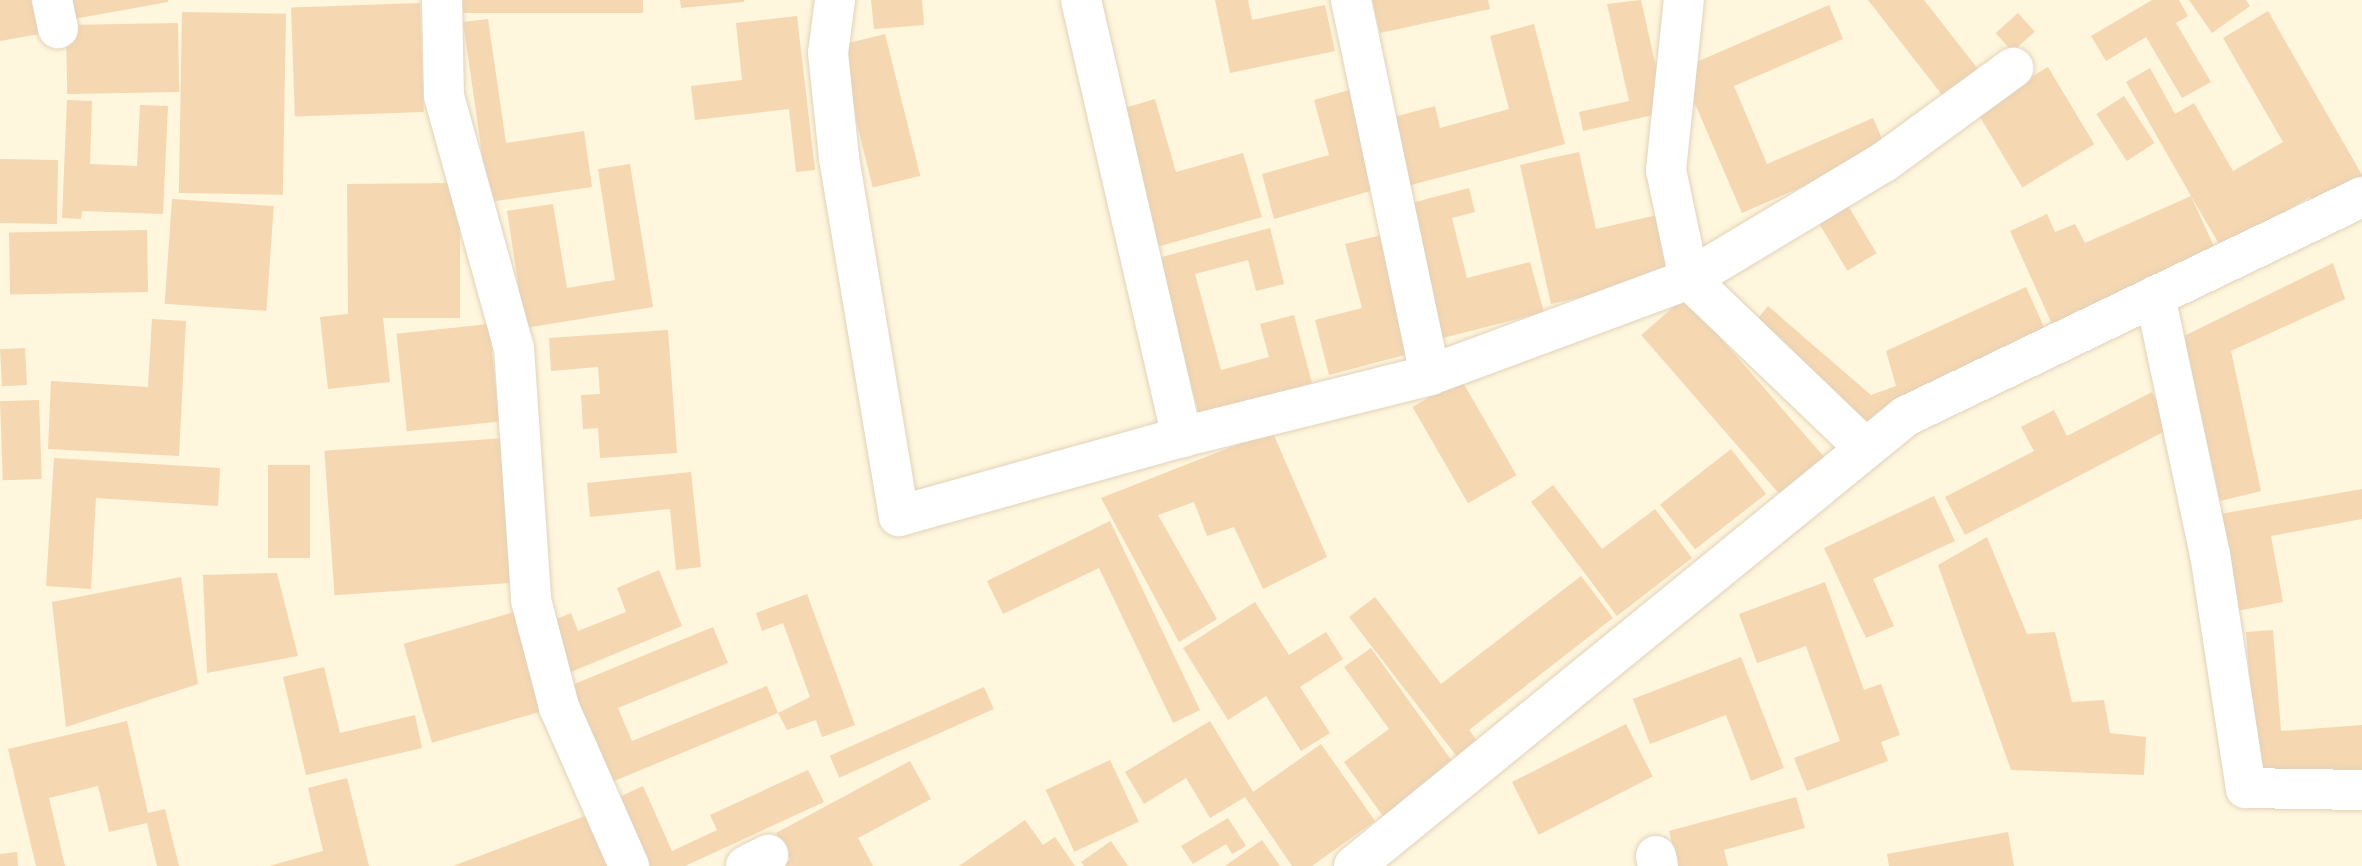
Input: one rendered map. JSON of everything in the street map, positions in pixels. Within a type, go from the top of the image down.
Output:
[{"type":"street","points":[[442,0],[444,96],[514,348],[531,600],[559,707],[629,866]]},
{"type":"street","points":[[835,0],[828,53],[839,158],[899,516],[1182,437],[1430,375],[1689,279],[1884,162],[2013,68]]},
{"type":"street","points":[[1081,0],[1182,437]]},
{"type":"street","points":[[1351,0],[1430,375]]},
{"type":"street","points":[[1684,0],[1666,170],[1689,279],[1863,446]]},
{"type":"street","points":[[1354,866],[1863,446],[1906,416],[2362,197]]},
{"type":"street","points":[[2155,296],[2210,554],[2246,788],[2362,790]]},
{"type":"building","points":[[0,0],[39,0],[45,33],[0,41]]},
{"type":"building","points":[[65,0],[168,0],[168,2],[68,20]]},
{"type":"building","points":[[463,0],[643,0],[643,13],[463,13]]},
{"type":"building","points":[[680,0],[744,0],[744,2],[681,8]]},
{"type":"building","points":[[871,0],[922,0],[924,25],[874,29]]},
{"type":"building","points":[[1215,0],[1248,0],[1252,20],[1325,5],[1335,51],[1230,73]]},
{"type":"building","points":[[1372,0],[1488,0],[1490,9],[1380,33]]},
{"type":"building","points":[[1641,0],[1666,112],[1583,131],[1579,112],[1629,101],[1607,4]]},
{"type":"building","points":[[1868,0],[1924,0],[1981,73],[1946,100]]},
{"type":"building","points":[[2152,0],[2179,0],[2188,16],[2176,23],[2211,82],[2182,98],[2146,37],[2106,61],[2091,36]]},
{"type":"building","points":[[2189,0],[2246,0],[2250,6],[2212,33]]},
{"type":"building","points":[[420,3],[424,112],[295,116],[291,8]]},
{"type":"building","points":[[1829,5],[1843,39],[1734,86],[1767,164],[1873,118],[1887,150],[1742,213],[1680,69]]},
{"type":"building","points":[[2268,11],[2362,175],[2362,187],[2318,212],[2310,197],[2255,228],[2226,256],[2126,82],[2150,68],[2175,114],[2194,103],[2233,171],[2283,142],[2223,38]]},
{"type":"building","points":[[182,12],[286,14],[283,195],[179,193]]},
{"type":"building","points":[[2018,13],[2035,32],[2012,52],[1996,33]]},
{"type":"building","points":[[797,16],[815,170],[796,172],[789,109],[695,120],[691,86],[742,80],[736,23]]},
{"type":"building","points":[[488,19],[506,143],[584,131],[592,187],[489,202],[463,22]]},
{"type":"building","points":[[178,23],[179,92],[67,94],[66,25]]},
{"type":"building","points":[[1534,24],[1565,144],[1404,187],[1386,119],[1435,106],[1440,128],[1509,109],[1490,36]]},
{"type":"building","points":[[885,34],[920,176],[873,188],[837,46]]},
{"type":"building","points":[[2048,67],[2094,144],[2022,187],[1976,110]]},
{"type":"building","points":[[1349,90],[1377,189],[1274,219],[1262,174],[1329,155],[1314,100]]},
{"type":"building","points":[[2124,96],[2154,143],[2127,161],[2096,114]]},
{"type":"building","points":[[1155,99],[1176,172],[1243,153],[1262,217],[1157,247],[1118,110]]},
{"type":"building","points":[[67,100],[92,101],[90,164],[137,166],[140,105],[168,106],[163,214],[82,211],[81,219],[62,218]]},
{"type":"building","points":[[1579,152],[1596,229],[1657,215],[1670,277],[1551,304],[1520,165]]},
{"type":"building","points":[[0,159],[58,160],[57,224],[0,223]]},
{"type":"building","points":[[630,164],[653,307],[525,328],[507,211],[553,204],[567,288],[615,280],[598,169]]},
{"type":"building","points":[[460,183],[460,318],[383,318],[390,382],[328,389],[320,317],[348,314],[347,184]]},
{"type":"building","points":[[1469,188],[1475,212],[1452,218],[1467,278],[1530,262],[1544,312],[1439,339],[1404,205]]},
{"type":"building","points":[[1841,194],[1877,253],[1847,271],[1812,212]]},
{"type":"building","points":[[2191,196],[2216,251],[2052,324],[2010,231],[2047,214],[2055,232],[2075,224],[2085,243]]},
{"type":"building","points":[[172,199],[274,206],[266,311],[165,304]]},
{"type":"building","points":[[1270,228],[1284,284],[1256,291],[1248,260],[1195,274],[1221,370],[1269,357],[1260,324],[1294,315],[1312,383],[1199,414],[1158,258]]},
{"type":"building","points":[[147,230],[148,292],[10,294],[9,232]]},
{"type":"building","points":[[1381,235],[1412,353],[1329,375],[1315,320],[1362,308],[1345,244]]},
{"type":"building","points":[[2333,263],[2345,299],[2231,351],[2261,491],[2220,501],[2184,336]]},
{"type":"building","points":[[2026,287],[2052,345],[1859,433],[1746,333],[1768,306],[1871,395],[1896,386],[1886,351]]},
{"type":"building","points":[[1685,297],[1830,464],[1786,502],[1641,335]]},
{"type":"building","points":[[152,319],[186,321],[179,456],[48,449],[51,381],[148,387]]},
{"type":"building","points":[[489,324],[499,421],[407,431],[397,334]]},
{"type":"building","points":[[668,330],[677,453],[600,458],[598,428],[583,429],[581,395],[600,394],[598,367],[551,371],[549,338]]},
{"type":"building","points":[[25,348],[27,385],[2,386],[0,349]]},
{"type":"building","points":[[1461,379],[1517,475],[1468,503],[1413,407]]},
{"type":"building","points":[[2152,392],[2171,428],[1965,535],[1945,497],[2034,451],[2021,427],[2054,410],[2067,436]]},
{"type":"building","points":[[39,400],[42,479],[3,480],[0,401]]},
{"type":"building","points":[[1272,431],[1327,557],[1263,589],[1234,527],[1207,536],[1194,502],[1158,515],[1217,619],[1179,642],[1101,498]]},
{"type":"building","points":[[505,438],[515,583],[335,595],[324,451]]},
{"type":"building","points":[[1731,449],[1766,494],[1695,549],[1660,504]]},
{"type":"building","points":[[54,458],[220,468],[218,506],[96,498],[91,589],[46,586]]},
{"type":"building","points":[[268,465],[310,465],[310,558],[268,558]]},
{"type":"building","points":[[691,472],[701,567],[676,570],[670,509],[590,517],[587,483]]},
{"type":"building","points":[[1553,485],[1602,549],[1655,509],[1692,558],[1617,616],[1531,502]]},
{"type":"building","points":[[2362,489],[2362,519],[2271,536],[2283,602],[2237,611],[2220,514]]},
{"type":"building","points":[[1934,496],[1955,541],[1873,579],[1894,626],[1866,638],[1824,548]]},
{"type":"building","points":[[1110,521],[1200,710],[1173,723],[1099,568],[1003,614],[987,581]]},
{"type":"building","points":[[1987,537],[2027,634],[2055,632],[2072,702],[2104,700],[2110,733],[2146,737],[2144,775],[2011,770],[1938,565]]},
{"type":"building","points":[[659,570],[682,626],[571,672],[550,622],[571,613],[578,631],[626,612],[617,588]]},
{"type":"building","points":[[277,573],[298,656],[207,673],[203,575]]},
{"type":"building","points":[[1581,576],[1613,618],[1469,730],[1485,751],[1465,767],[1349,617],[1375,597],[1441,684]]},
{"type":"building","points":[[181,577],[198,684],[66,727],[52,602]]},
{"type":"building","points":[[1825,582],[1864,690],[1881,684],[1900,735],[1881,742],[1888,761],[1807,791],[1794,758],[1840,741],[1806,646],[1757,663],[1739,614]]},
{"type":"building","points":[[807,594],[855,725],[822,737],[816,720],[787,730],[778,713],[810,697],[783,623],[762,631],[756,613]]},
{"type":"building","points":[[1255,602],[1289,655],[1326,632],[1343,659],[1300,687],[1330,733],[1301,751],[1266,696],[1228,720],[1183,648]]},
{"type":"building","points":[[518,611],[546,710],[432,743],[404,644]]},
{"type":"building","points":[[713,627],[728,663],[618,708],[632,741],[767,686],[778,713],[607,784],[567,687]]},
{"type":"building","points":[[2273,630],[2281,731],[2362,725],[2362,770],[2257,778],[2246,632]]},
{"type":"building","points":[[1371,648],[1457,768],[1385,819],[1344,762],[1389,729],[1344,667]]},
{"type":"building","points":[[1741,657],[1784,768],[1751,781],[1726,715],[1650,744],[1633,699]]},
{"type":"building","points":[[324,667],[340,733],[415,715],[422,748],[306,775],[283,677]]},
{"type":"building","points":[[984,687],[994,709],[839,778],[830,756]]},
{"type":"building","points":[[127,721],[148,813],[165,809],[179,866],[157,866],[147,823],[109,832],[98,786],[49,798],[65,866],[36,866],[8,749]]},
{"type":"building","points":[[1210,721],[1253,792],[1321,744],[1375,821],[1312,866],[1292,866],[1245,797],[1210,818],[1186,778],[1144,804],[1125,772]]},
{"type":"building","points":[[1626,724],[1653,777],[1539,835],[1512,782]]},
{"type":"building","points":[[1110,760],[1139,822],[1074,852],[1046,790]]},
{"type":"building","points":[[910,761],[931,799],[858,838],[873,866],[779,866],[790,860],[776,833]]},
{"type":"building","points":[[808,770],[824,802],[685,866],[648,866],[617,798],[643,786],[672,851],[717,830],[710,815]]},
{"type":"building","points":[[347,778],[369,866],[269,866],[323,851],[308,788]]},
{"type":"building","points":[[1796,797],[1805,828],[1724,850],[1728,866],[1678,866],[1669,831]]},
{"type":"building","points":[[593,813],[613,866],[453,866]]},
{"type":"building","points":[[1228,818],[1246,846],[1232,854],[1226,844],[1193,864],[1181,846]]},
{"type":"building","points":[[1025,820],[1043,845],[1055,837],[1075,866],[959,866]]},
{"type":"building","points":[[2008,832],[2014,866],[1889,866],[1887,854]]},
{"type":"building","points":[[1262,840],[1280,866],[1225,866]]},
{"type":"building","points":[[1111,841],[1128,866],[1084,866],[1081,862]]},
{"type":"building","points":[[17,852],[18,866],[0,866],[0,854]]}]
